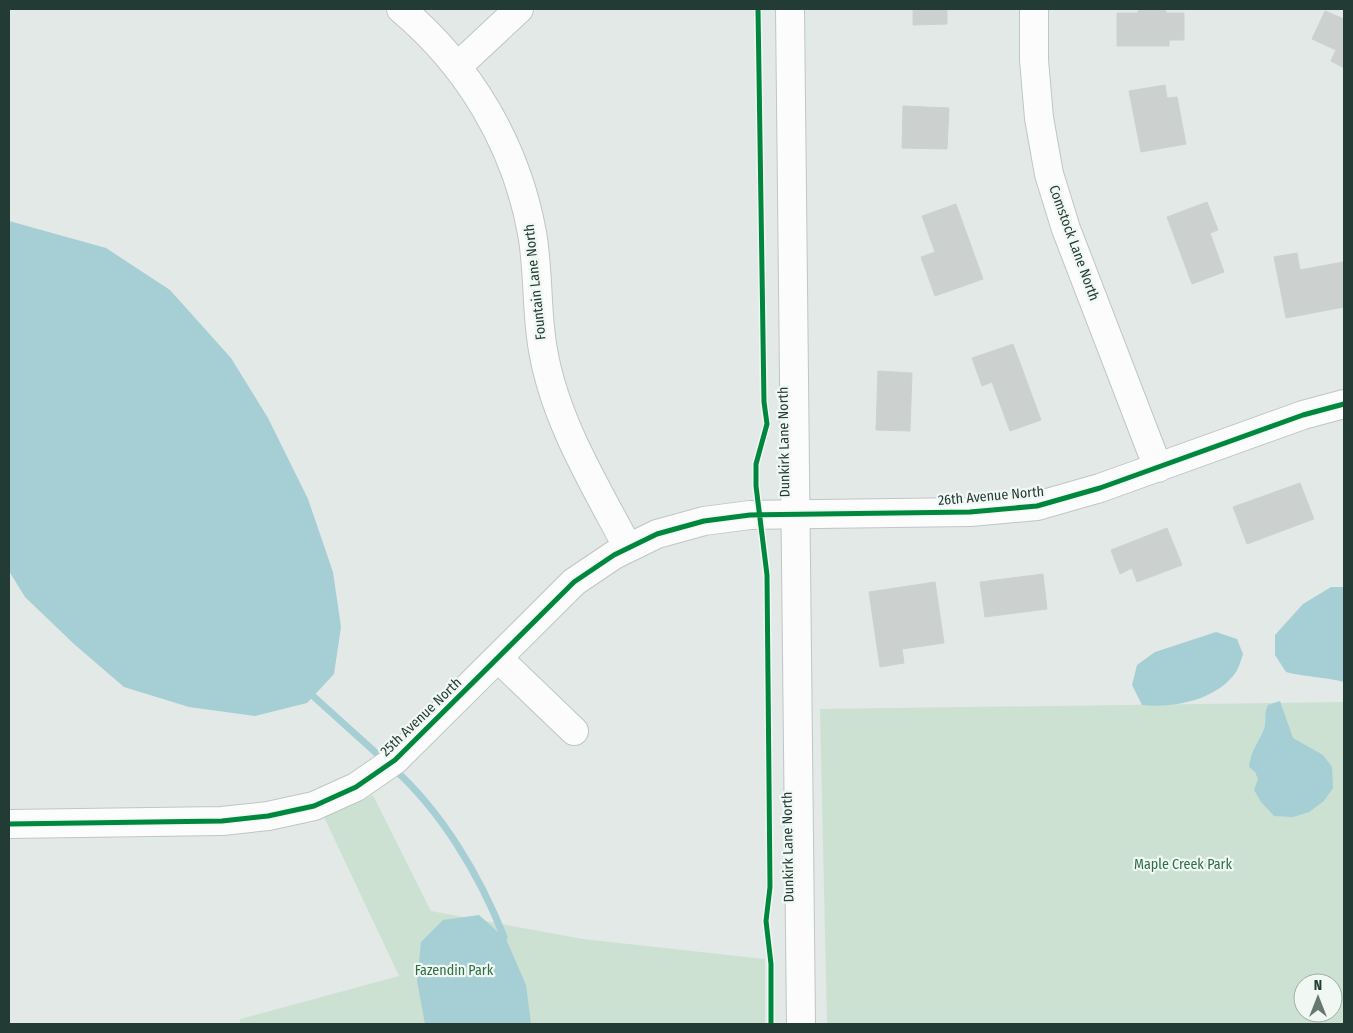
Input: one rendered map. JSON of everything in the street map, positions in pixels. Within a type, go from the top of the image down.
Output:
[{"type":"street","name":"Fountain Lane North","points":[[401,9],[417,22],[458,66],[492,118],[517,174],[532,233],[542,350],[557,404],[580,456],[628,548]]},
{"type":"street","points":[[458,66],[519,9]]},
{"type":"street","name":"Dunkirk Lane North","points":[[790,9],[801,1024]]},
{"type":"street","name":"Comstock Lane North","points":[[1034,9],[1034,60],[1039,118],[1049,174],[1066,229],[1158,468]]},
{"type":"street","name":"26th Avenue North","points":[[628,548],[658,534],[704,521],[750,515],[970,512],[1037,506],[1100,488],[1303,415],[1344,404]]},
{"type":"street","name":"25th Avenue North","points":[[9,824],[222,821],[268,816],[314,806],[356,787],[395,760],[574,582],[628,548]]},
{"type":"street","points":[[498,658],[574,731]]},
{"type":"green space","name":"Maple Creek Park","points":[[1344,702],[1344,1024],[827,1024],[820,709]]},
{"type":"green space","name":"Fazendin Park","points":[[373,795],[431,911],[583,939],[765,959],[765,1024],[240,1024],[240,1019],[399,976],[324,817]]},
{"type":"water","points":[[9,221],[106,248],[170,290],[231,358],[268,418],[308,499],[333,572],[341,627],[334,674],[307,703],[255,716],[189,707],[124,687],[74,644],[25,597],[9,571]]},
{"type":"water","points":[[1331,587],[1344,587],[1344,682],[1286,672],[1275,655],[1275,635],[1303,604]]},
{"type":"water","points":[[1216,632],[1237,639],[1243,654],[1236,672],[1227,682],[1206,696],[1180,704],[1142,705],[1132,685],[1137,665],[1155,652]]},
{"type":"water","points":[[1280,701],[1293,738],[1323,755],[1332,767],[1333,788],[1324,801],[1309,812],[1293,817],[1274,816],[1261,802],[1254,790],[1258,779],[1255,772],[1249,767],[1252,754],[1264,729],[1268,705]]},
{"type":"water","points":[[479,915],[506,939],[526,985],[531,1024],[425,1024],[417,981],[421,942],[443,920]]},
{"type":"building","points":[[913,9],[947,9],[947,24],[913,25]]},
{"type":"building","points":[[1138,9],[1166,9],[1166,13],[1184,13],[1184,40],[1169,40],[1169,46],[1117,46],[1117,13],[1138,13]]},
{"type":"building","points":[[1325,11],[1344,19],[1344,68],[1331,61],[1336,50],[1312,39]]},
{"type":"building","points":[[1165,85],[1167,98],[1177,97],[1186,144],[1141,152],[1129,91]]},
{"type":"building","points":[[903,106],[949,108],[947,149],[902,148]]},
{"type":"building","points":[[1207,202],[1218,230],[1210,233],[1224,272],[1192,284],[1167,217]]},
{"type":"building","points":[[956,204],[983,279],[935,296],[921,257],[935,252],[922,216]]},
{"type":"building","points":[[1297,253],[1300,270],[1343,262],[1344,307],[1286,318],[1274,257]]},
{"type":"building","points":[[1013,344],[1041,420],[1010,431],[992,382],[982,386],[972,358]]},
{"type":"building","points":[[878,371],[912,373],[910,431],[876,430]]},
{"type":"building","points":[[1300,483],[1314,519],[1247,544],[1233,507]]},
{"type":"building","points":[[1167,528],[1182,565],[1137,582],[1132,568],[1120,574],[1111,550]]},
{"type":"building","points":[[1043,574],[1047,609],[985,617],[980,582]]},
{"type":"building","points":[[935,582],[944,643],[902,649],[904,663],[880,667],[869,592]]},
{"type":"waterway","points":[[313,696],[385,761]]},
{"type":"waterway","points":[[393,768],[428,804],[458,846],[483,891],[504,937]]},
{"type":"cycle path","points":[[758,9],[764,402],[767,424],[756,464],[756,486],[767,575],[770,887],[766,921],[771,964],[771,1024]]},
{"type":"cycle path","points":[[9,824],[222,821],[268,816],[314,806],[356,787],[395,760],[574,582],[614,555],[657,534],[704,521],[750,515],[970,512],[1037,506],[1100,488],[1303,415],[1344,404]]}]
